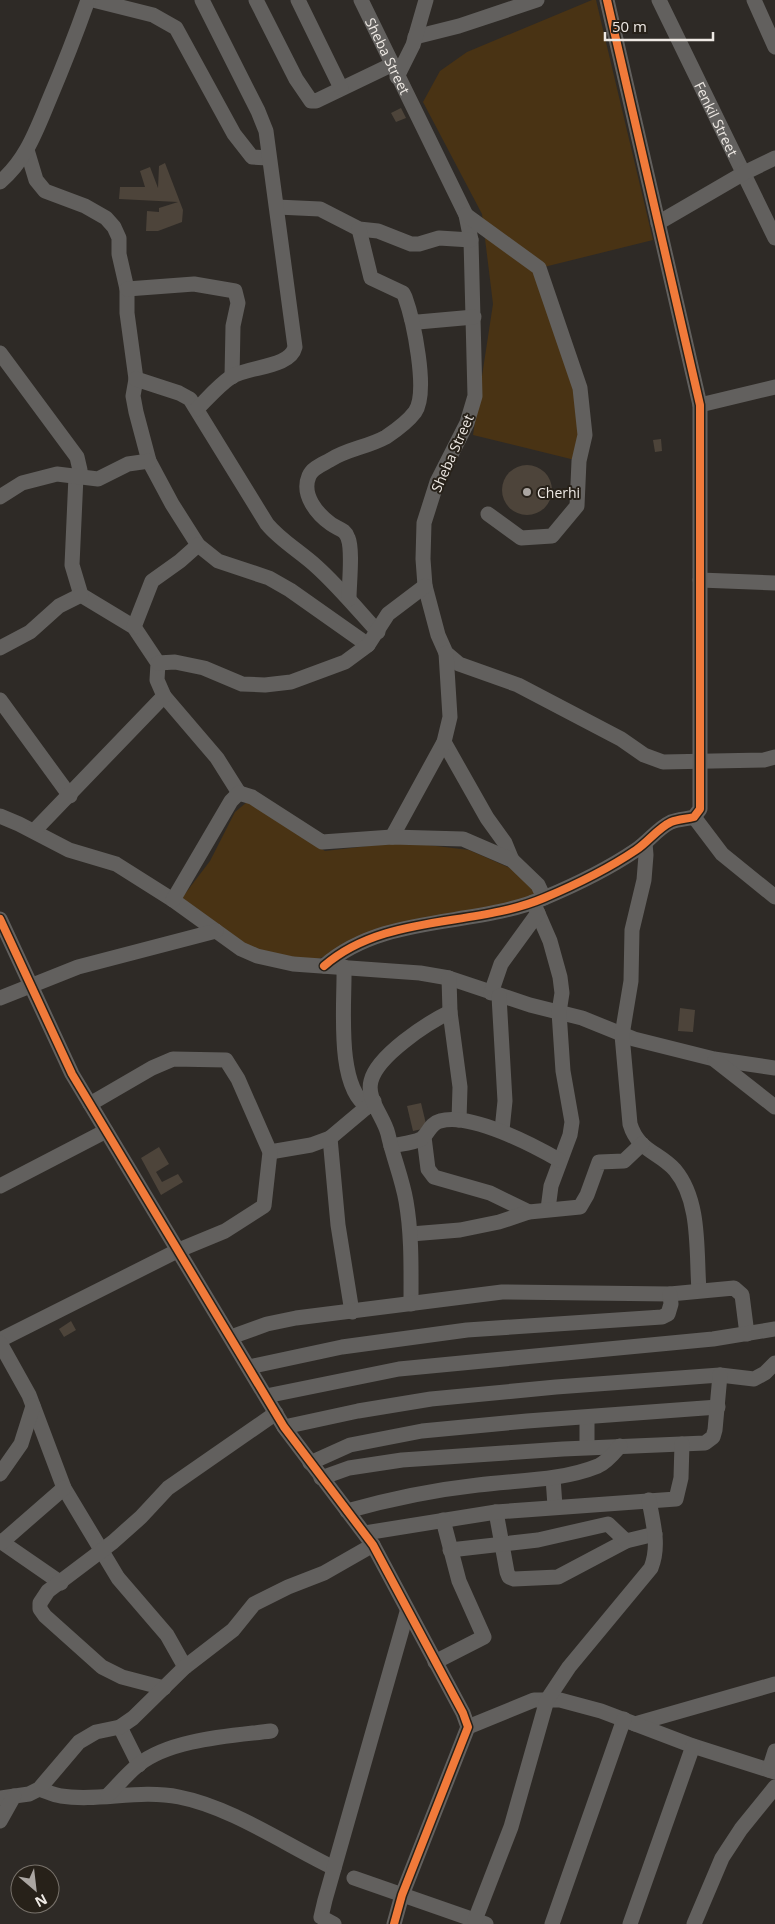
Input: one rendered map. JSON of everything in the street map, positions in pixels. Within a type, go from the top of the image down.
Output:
[{"type":"street","points":[[0,182],[12,171],[27,150],[70,50],[88,0]]},
{"type":"street","points":[[93,0],[153,15],[176,28],[234,134],[252,156],[268,158]]},
{"type":"street","points":[[197,409],[232,377],[243,371],[286,360],[294,355],[294,325],[268,158],[266,131],[258,111],[202,0]]},
{"type":"street","points":[[256,0],[296,79],[311,101],[316,101],[341,88],[394,71],[415,37],[426,0]]},
{"type":"street","points":[[298,0],[341,88]]},
{"type":"street","name":"Sheba Street","points":[[361,0],[394,71],[466,214],[471,240],[474,317],[474,396],[467,423],[437,482],[424,523],[423,558],[425,586],[438,635],[446,653],[450,717],[444,742],[392,836]]},
{"type":"street","points":[[415,37],[492,16],[537,0]]},
{"type":"street","points":[[324,966],[358,943],[403,928],[510,911],[538,904],[636,850],[671,822],[694,817],[700,809],[700,405],[607,0]]},
{"type":"street","name":"Fenkil Street","points":[[659,0],[775,238]]},
{"type":"street","points":[[754,0],[775,47]]},
{"type":"street","points":[[27,150],[36,180],[45,191],[85,206],[106,218],[114,227],[119,238],[119,254],[127,290],[127,314],[136,379],[133,396],[149,461],[172,504],[198,545],[218,561],[269,578],[290,590],[368,646]]},
{"type":"street","points":[[658,223],[744,172],[775,158]]},
{"type":"street","points":[[277,207],[320,209],[359,229],[378,231],[411,244],[419,244],[439,238],[471,240]]},
{"type":"street","points":[[466,214],[540,268],[580,388],[585,435],[579,461],[577,506],[552,536],[521,538],[488,514]]},
{"type":"street","points":[[350,599],[350,546],[348,536],[343,530],[333,526],[318,514],[308,496],[309,476],[314,469],[339,454],[387,436],[415,412],[419,401],[420,384],[417,343],[412,320],[403,294],[371,278],[359,229]]},
{"type":"street","points":[[127,290],[194,284],[235,291],[238,302],[233,326],[232,377]]},
{"type":"street","points":[[412,320],[418,322],[474,317]]},
{"type":"street","points":[[0,353],[77,457],[80,470],[76,476],[72,565],[81,595],[134,627],[158,663],[157,680],[164,696],[216,758],[239,793],[252,797],[322,842],[392,836],[463,839],[512,860],[538,885],[538,904],[560,977],[562,993],[558,1012],[563,1071],[572,1122],[570,1136],[559,1160],[548,1209]]},
{"type":"street","points":[[136,379],[190,398],[271,529],[316,565],[350,599],[378,632]]},
{"type":"street","points":[[700,405],[775,387]]},
{"type":"street","points":[[0,497],[22,483],[57,474],[104,478],[123,466],[149,461]]},
{"type":"street","points":[[134,627],[152,581],[198,545]]},
{"type":"street","points":[[700,580],[775,583]]},
{"type":"street","points":[[158,663],[185,664],[204,668],[242,684],[265,685],[291,682],[345,662],[368,646],[388,614],[425,586]]},
{"type":"street","points":[[0,648],[30,632],[59,606],[81,595]]},
{"type":"street","points":[[446,653],[460,664],[518,685],[621,739],[644,755],[664,762],[699,763],[775,757]]},
{"type":"street","points":[[34,831],[70,796],[164,696]]},
{"type":"street","points":[[0,700],[70,796]]},
{"type":"street","points":[[444,742],[487,818],[505,843],[512,860]]},
{"type":"street","points":[[173,900],[231,801],[239,793]]},
{"type":"street","points":[[0,816],[34,831],[69,850],[116,864],[173,900],[241,949],[257,956],[293,964],[420,973],[449,978],[495,995],[582,1018],[622,1035],[714,1059],[775,1068]]},
{"type":"street","points":[[694,817],[722,854],[775,897]]},
{"type":"street","points":[[645,843],[644,880],[632,930],[631,981],[622,1035],[630,1124],[634,1135],[642,1144],[674,1169],[686,1187],[695,1234],[699,1290]]},
{"type":"street","points":[[502,1130],[505,1110],[495,995],[501,964],[538,904]]},
{"type":"street","points":[[0,919],[72,1074],[284,1427],[369,1539],[463,1712],[468,1727],[402,1895],[394,1924]]},
{"type":"street","points":[[0,998],[78,967],[216,932]]},
{"type":"street","points":[[344,967],[343,1040],[350,1081],[359,1101],[371,1104]]},
{"type":"street","points":[[449,978],[450,1012],[460,1087],[459,1120]]},
{"type":"street","points":[[411,1304],[410,1234],[406,1199],[386,1122],[371,1104],[369,1087],[371,1078],[398,1046],[428,1022],[450,1012]]},
{"type":"street","points":[[90,1104],[152,1068],[173,1059],[226,1060],[238,1079],[270,1152],[264,1206],[225,1231],[178,1250],[0,1342],[33,1406],[64,1488],[126,1590],[167,1635],[186,1667]]},
{"type":"street","points":[[714,1059],[775,1107]]},
{"type":"street","points":[[270,1152],[310,1145],[330,1138],[371,1104]]},
{"type":"street","points":[[391,1146],[420,1140],[435,1122],[459,1120],[502,1130],[559,1160]]},
{"type":"street","points":[[0,1186],[106,1131]]},
{"type":"street","points":[[424,1137],[428,1169],[434,1177],[490,1193],[529,1212]]},
{"type":"street","points":[[330,1138],[338,1225],[352,1312]]},
{"type":"street","points":[[410,1234],[476,1228],[529,1212],[580,1207],[587,1195],[599,1162],[624,1161],[642,1144]]},
{"type":"street","points":[[231,1337],[267,1324],[502,1292],[670,1294],[734,1288],[740,1291],[747,1334]]},
{"type":"street","points":[[249,1368],[342,1347],[467,1330],[662,1318],[668,1314],[671,1304],[670,1294]]},
{"type":"street","points":[[266,1396],[400,1369],[563,1355],[747,1334],[775,1329]]},
{"type":"street","points":[[284,1427],[358,1411],[431,1399],[556,1387],[720,1375],[754,1379],[765,1373],[775,1363]]},
{"type":"street","points":[[321,1478],[349,1468],[402,1460],[587,1447],[705,1443],[713,1437],[718,1407],[720,1375]]},
{"type":"street","points":[[0,1474],[22,1444],[33,1406]]},
{"type":"street","points":[[310,1463],[350,1445],[422,1431],[718,1407]]},
{"type":"street","points":[[164,1688],[122,1677],[102,1667],[45,1616],[40,1609],[40,1603],[48,1592],[102,1551],[141,1517],[168,1488],[276,1413]]},
{"type":"street","points":[[587,1418],[587,1447]]},
{"type":"street","points":[[39,1789],[79,1742],[96,1732],[120,1727],[133,1718],[186,1667],[232,1630],[254,1604],[288,1587],[324,1573],[369,1539],[443,1520],[496,1512],[555,1506],[676,1499],[681,1478],[682,1444]]},
{"type":"street","points":[[347,1511],[398,1496],[459,1487],[553,1478],[599,1466],[607,1461],[620,1446]]},
{"type":"street","points":[[553,1478],[555,1506]]},
{"type":"street","points":[[61,1583],[1,1542],[64,1488]]},
{"type":"street","points":[[354,1878],[480,1922],[511,1827],[547,1700],[569,1666],[650,1568],[656,1554],[655,1534],[649,1500]]},
{"type":"street","points":[[496,1512],[509,1577],[532,1580],[558,1577],[626,1542],[655,1534]]},
{"type":"street","points":[[435,1662],[484,1637],[459,1580],[443,1520]]},
{"type":"street","points":[[450,1550],[538,1540],[608,1524],[626,1542]]},
{"type":"street","points":[[325,1922],[334,1868],[407,1612]]},
{"type":"street","points":[[630,1722],[775,1684]]},
{"type":"street","points":[[468,1727],[534,1700],[547,1700],[574,1703],[693,1746],[772,1771],[775,1751]]},
{"type":"street","points":[[552,1924],[630,1722]]},
{"type":"street","points":[[120,1727],[138,1765]]},
{"type":"street","points":[[108,1795],[138,1765],[165,1751],[191,1743],[271,1731]]},
{"type":"street","points":[[630,1924],[693,1746]]},
{"type":"street","points":[[694,1924],[722,1858],[741,1829],[775,1786]]},
{"type":"street","points":[[0,1821],[5,1794],[39,1789],[60,1796],[142,1793],[178,1796],[198,1801],[260,1829],[334,1868]]},
{"type":"shaded area","points":[[596,0],[653,240],[540,268],[580,388],[579,461],[473,435],[493,304],[482,214],[423,102],[440,71],[467,52]]},
{"type":"shaded area","points":[[247,802],[325,851],[403,842],[469,850],[510,868],[529,882],[538,900],[399,930],[303,964],[250,953],[181,899],[210,861],[235,812]]},
{"type":"building","points":[[401,108],[406,118],[396,122],[391,113]]},
{"type":"building","points":[[165,163],[183,210],[182,222],[158,231],[146,231],[147,211],[159,212],[159,208],[178,202],[119,199],[120,187],[145,187],[140,171],[150,167],[158,188],[159,166]]},
{"type":"building","points":[[661,439],[662,451],[655,452],[653,440]]},
{"type":"building","name":"Cherhi","points":[[532,465],[545,472],[551,480],[551,500],[545,508],[537,514],[522,515],[509,508],[503,500],[502,485],[509,472],[517,466]]},
{"type":"building","points":[[680,1008],[695,1010],[693,1032],[678,1031]]},
{"type":"building","points":[[421,1103],[427,1128],[413,1131],[407,1106]]},
{"type":"building","points":[[159,1147],[169,1164],[156,1172],[162,1182],[178,1174],[183,1182],[161,1195],[141,1158]]},
{"type":"building","points":[[71,1321],[76,1330],[64,1337],[59,1329]]},
{"type":"cycle path","points":[[324,966],[348,949],[374,937],[430,923],[488,914],[544,898],[614,864],[640,847],[666,825],[674,821],[694,817],[700,809],[700,405],[607,0]]},
{"type":"cycle path","points":[[0,919],[72,1074],[284,1427],[373,1545],[463,1713],[468,1727],[402,1895],[394,1924]]},
{"type":"place","name":"Cherhi","points":[[527,492]]}]
